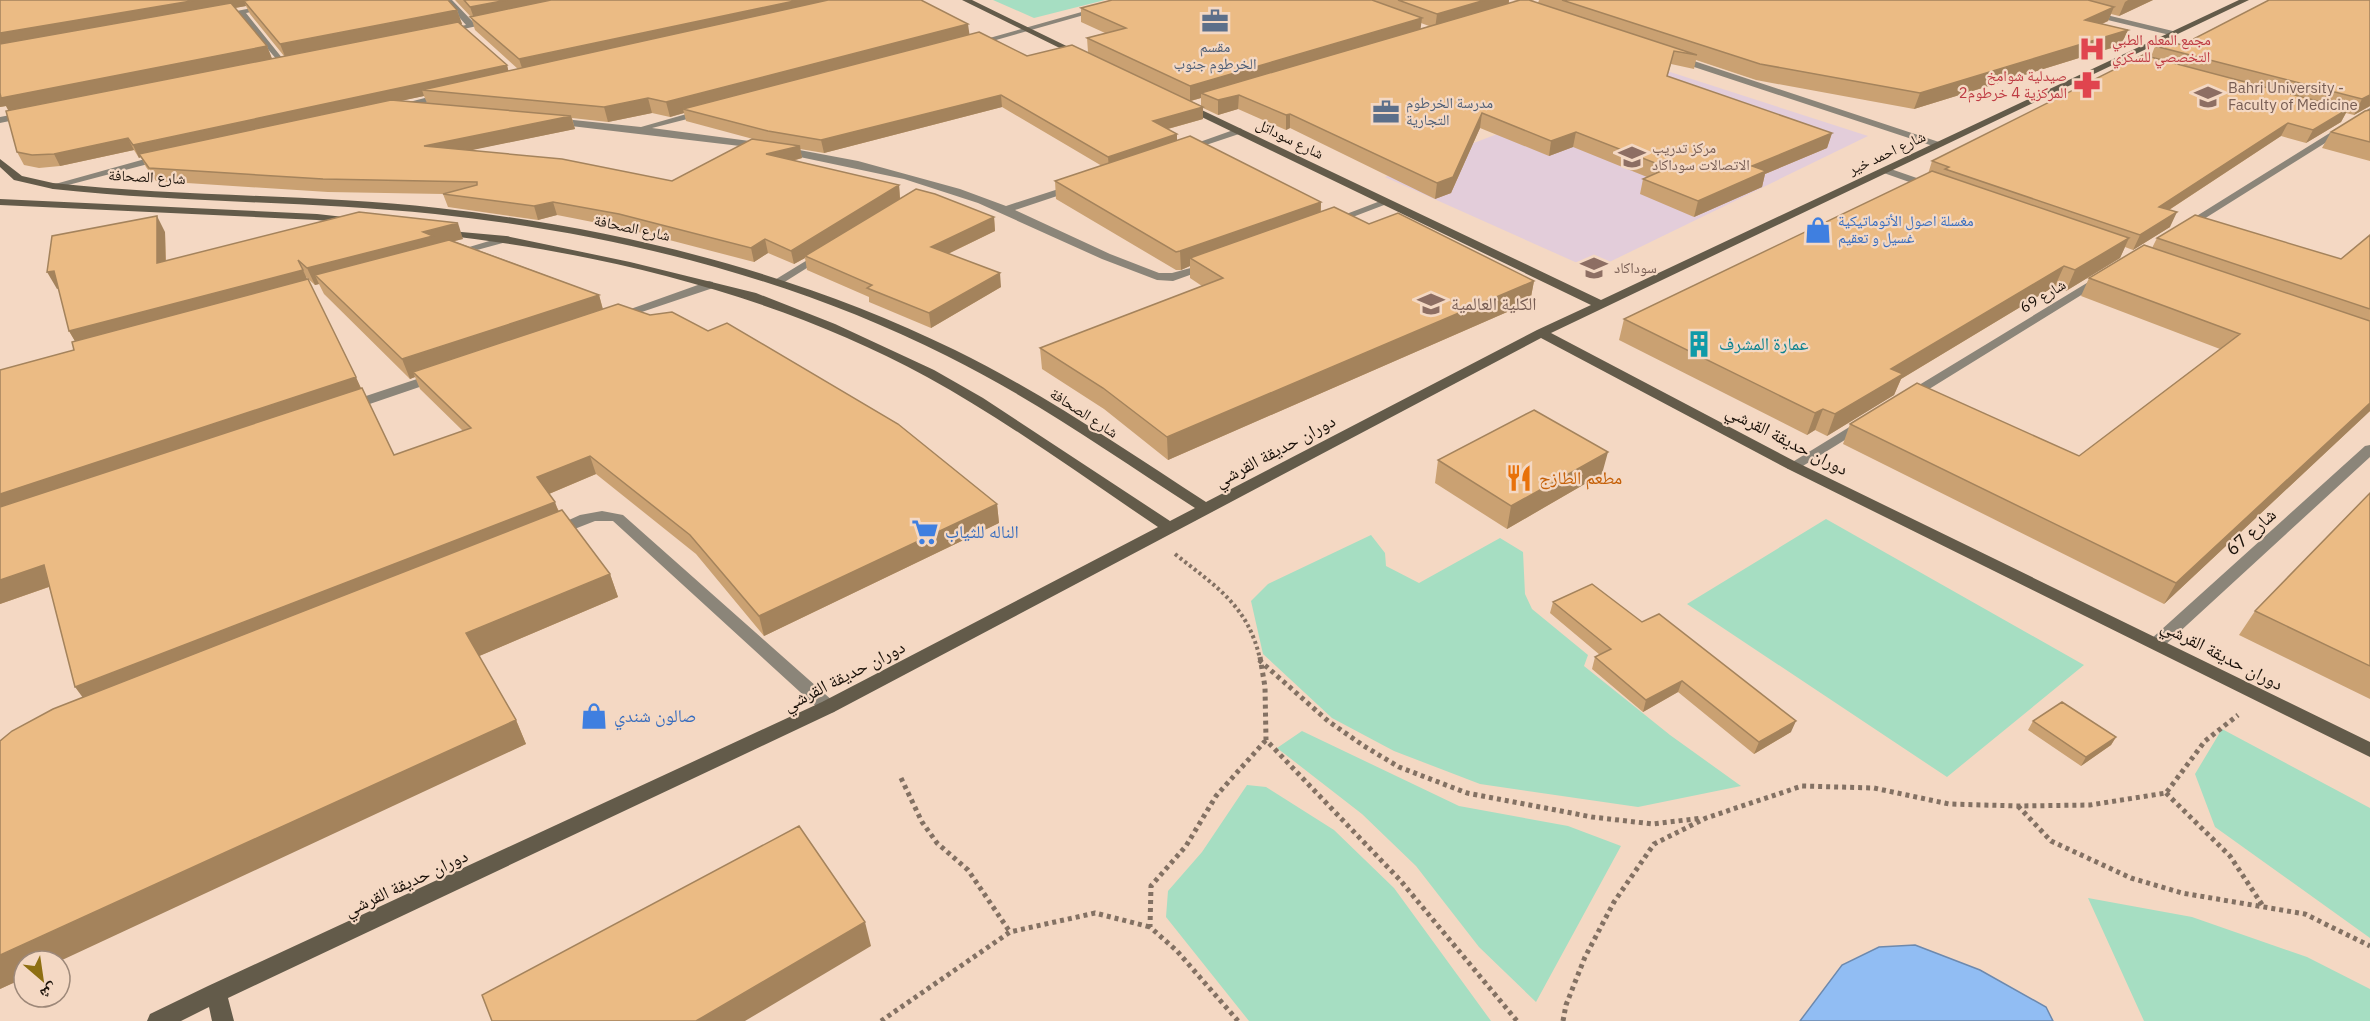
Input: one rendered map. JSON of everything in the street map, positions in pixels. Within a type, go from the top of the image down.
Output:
[{"type":"main road","points":[[966,0],[1092,61]]},
{"type":"main road","name":"شارع احمد خير","points":[[1541,333],[2245,0]]},
{"type":"main road","name":"شارع سوداتل","points":[[1179,102],[1600,304]]},
{"type":"main road","name":"شارع الصحافة","points":[[0,162],[18,178],[53,186],[349,204],[474,216],[613,238],[702,258],[779,280],[867,315],[1013,386],[1206,509]]},
{"type":"main road","points":[[0,200],[53,186]]},
{"type":"main road","name":"شارع الصحافة","points":[[0,200],[177,212],[317,217],[364,222]]},
{"type":"main road","points":[[435,231],[506,239],[630,265],[752,296],[831,327],[929,373],[1008,421],[1170,528]]},
{"type":"main road","name":"دوران حديقة القرشي","points":[[158,1021],[828,707],[1541,333],[1792,466],[2370,750]]},
{"type":"main road","points":[[216,993],[223,1021]]},
{"type":"street","points":[[206,17],[306,0]]},
{"type":"street","points":[[448,0],[469,30]]},
{"type":"street","points":[[959,47],[1133,0]]},
{"type":"street","points":[[240,11],[283,64]]},
{"type":"street","points":[[2085,12],[2174,34]]},
{"type":"street","points":[[430,34],[469,30],[505,20]]},
{"type":"street","points":[[1669,55],[1939,145]]},
{"type":"street","points":[[2124,58],[2135,61]]},
{"type":"street","points":[[272,66],[294,62]]},
{"type":"street","points":[[384,109],[452,94]]},
{"type":"street","points":[[1190,107],[1201,104]]},
{"type":"street","points":[[396,106],[442,110]]},
{"type":"street","points":[[638,129],[718,109]]},
{"type":"street","points":[[2176,232],[2350,119],[2370,111]]},
{"type":"street","points":[[0,120],[34,114]]},
{"type":"street","points":[[539,119],[638,129],[808,154],[935,184],[1006,210],[1157,276],[1183,275],[1226,260]]},
{"type":"street","points":[[2350,119],[2370,124]]},
{"type":"street","points":[[1173,153],[1239,131]]},
{"type":"street","points":[[53,186],[177,154]]},
{"type":"street","points":[[1885,170],[1950,193]]},
{"type":"street","points":[[915,196],[935,184]]},
{"type":"street","points":[[1006,210],[1084,184]]},
{"type":"street","points":[[1322,225],[1387,202]]},
{"type":"street","points":[[437,258],[506,239]]},
{"type":"street","points":[[779,280],[837,244]]},
{"type":"street","name":"شارع 69","points":[[1893,404],[2115,269]]},
{"type":"street","points":[[607,319],[709,285]]},
{"type":"street","points":[[337,410],[450,372]]},
{"type":"street","points":[[1792,466],[1873,417]]},
{"type":"street","name":"شارع 67","points":[[2157,644],[2370,449]]},
{"type":"street","points":[[540,537],[596,515],[608,513],[618,518],[828,707]]},
{"type":"path","points":[[1150,927],[1151,886],[1186,846],[1216,796],[1266,740],[1268,704],[1253,634],[1236,604],[1153,537]]},
{"type":"path","points":[[1258,658],[1328,721],[1364,746],[1399,767],[1467,793],[1592,817],[1653,824],[1706,818]]},
{"type":"path","points":[[1563,1021],[1566,1005],[1585,957],[1614,902],[1653,844],[1706,818],[1802,786],[1874,788],[1949,804],[2018,806],[2090,805],[2166,793],[2205,741],[2262,696]]},
{"type":"path","points":[[1266,740],[1400,880],[1517,1021]]},
{"type":"path","points":[[901,778],[922,822],[937,843],[968,870],[1010,932]]},
{"type":"path","points":[[2166,793],[2230,856],[2263,907]]},
{"type":"path","points":[[2018,806],[2051,841],[2131,878],[2182,893],[2305,914],[2370,946]]},
{"type":"path","points":[[881,1021],[1010,932],[1095,913],[1150,927],[1177,951],[1238,1021]]},
{"type":"shaded area","name":"مركز تدريب الاتصالات سوداكاد","points":[[1664,70],[1868,136],[1593,270],[1385,177]]},
{"type":"green space","points":[[993,0],[1105,0],[1034,18]]},
{"type":"green space","points":[[1826,519],[2084,665],[1947,777],[1687,604]]},
{"type":"green space","points":[[1371,535],[1385,553],[1386,566],[1419,583],[1500,538],[1523,552],[1525,594],[1532,609],[1588,655],[1584,666],[1670,735],[1741,786],[1638,807],[1480,784],[1394,751],[1332,718],[1263,654],[1251,601],[1268,584]]},
{"type":"green space","points":[[2222,729],[2370,808],[2370,938],[2215,827],[2195,774]]},
{"type":"green space","points":[[1302,731],[1459,806],[1568,826],[1621,846],[1536,1002],[1479,947],[1416,866],[1362,814],[1277,748]]},
{"type":"green space","points":[[1247,785],[1266,787],[1334,830],[1394,888],[1491,1021],[1249,1021],[1166,917],[1168,891],[1202,852]]},
{"type":"green space","points":[[2088,898],[2192,917],[2307,957],[2370,989],[2370,1021],[2144,1021]]},
{"type":"water","points":[[1915,945],[1980,970],[2046,1007],[2053,1021],[1800,1021],[1842,965],[1879,947]]},
{"type":"building","points":[[0,0],[197,0],[0,33]]},
{"type":"building","points":[[448,0],[457,10],[280,44],[244,1]]},
{"type":"building","points":[[464,0],[507,0],[470,7]]},
{"type":"building","points":[[551,0],[799,0],[519,59],[470,17]]},
{"type":"building","points":[[828,0],[921,0],[968,24],[666,102],[648,98],[604,107],[422,90]]},
{"type":"building","points":[[1112,0],[1372,0],[1422,18],[1190,86],[1087,38],[1126,28],[1081,8]]},
{"type":"building","points":[[1398,0],[1485,0],[1437,14]]},
{"type":"building","points":[[1520,0],[1529,0],[1697,55],[1674,51],[1667,76],[1832,133],[1752,166],[1766,171],[1698,201],[1643,179],[1668,168],[1576,132],[1551,141],[1482,113],[1453,177],[1437,183],[1290,114],[1286,115],[1239,95],[1218,100],[1201,93]]},
{"type":"building","points":[[1562,0],[2088,0],[2114,7],[2085,20],[2128,30],[1920,93],[1760,64]]},
{"type":"building","points":[[2269,0],[2370,0],[2370,95],[2362,99],[2155,46],[2167,41],[2182,45]]},
{"type":"building","points":[[231,3],[267,46],[1,98],[0,44]]},
{"type":"building","points":[[458,22],[507,65],[133,145],[128,138],[54,154],[32,155],[17,152],[6,111]]},
{"type":"building","points":[[979,32],[1027,56],[1072,45],[1203,107],[1153,121],[1177,134],[1108,157],[1001,95],[821,140],[768,131],[683,109]]},
{"type":"building","points":[[2143,55],[2348,109],[2313,130],[2288,123],[2159,207],[2177,212],[2140,235],[1945,169],[1949,167],[1932,161]]},
{"type":"building","points":[[391,100],[571,116],[424,146],[562,159],[672,181],[752,139],[800,146],[766,154],[899,185],[791,251],[765,239],[751,248],[619,214],[553,202],[534,206],[443,194],[477,185],[477,182],[323,179],[149,168],[139,154]]},
{"type":"building","points":[[2370,110],[2370,142],[2331,132],[2365,111]]},
{"type":"building","points":[[1190,136],[1321,202],[1176,252],[1055,181]]},
{"type":"building","points":[[1932,171],[2129,238],[2075,270],[2064,266],[1891,369],[1903,374],[1835,414],[1823,409],[1815,413],[1624,319]]},
{"type":"building","points":[[916,189],[994,217],[931,247],[1000,273],[929,313],[867,288],[872,285],[805,256]]},
{"type":"building","points":[[1334,207],[1369,224],[1398,213],[1534,281],[1167,437],[1103,388],[1040,348],[1223,278],[1190,258]]},
{"type":"building","points":[[359,212],[458,223],[423,232],[433,236],[307,268],[298,260],[303,270],[69,331],[54,271],[47,272],[52,236],[157,216],[157,263]]},
{"type":"building","points":[[2195,215],[2341,259],[2370,235],[2370,309],[2157,238]]},
{"type":"building","points":[[449,240],[599,295],[402,359],[315,275]]},
{"type":"building","points":[[2144,245],[2370,321],[2370,403],[2176,583],[1850,424],[1917,383],[2079,456],[2240,334],[2089,278]]},
{"type":"building","points":[[308,279],[356,377],[0,494],[0,370],[74,350],[72,342]]},
{"type":"building","points":[[618,304],[650,315],[672,312],[708,331],[727,323],[898,424],[997,504],[759,616],[690,535],[590,456],[537,477],[555,502],[75,687],[44,565],[0,580],[0,507],[362,388],[394,455],[471,428],[413,372]]},
{"type":"building","points":[[1534,410],[1608,452],[1511,506],[1438,460]]},
{"type":"building","points":[[2370,493],[2370,666],[2255,611]]},
{"type":"building","points":[[562,510],[610,574],[466,633],[516,720],[0,955],[0,741],[12,731],[53,709]]},
{"type":"building","points":[[1592,584],[1642,622],[1659,614],[1796,721],[1759,742],[1682,681],[1646,700],[1595,657],[1611,649],[1553,602]]},
{"type":"building","points":[[2062,702],[2116,737],[2086,757],[2033,721]]},
{"type":"building","points":[[799,826],[865,922],[696,1021],[492,1021],[482,995]]},
{"type":"place","name":"مقسم الخرطوم جنوب","points":[[1215,21]]},
{"type":"place","name":"مجمع المعلم الطبي التخصصي للسكري","points":[[2092,49]]},
{"type":"place","name":"صيدلية شوامخ المركزية 4 خرطوم2","points":[[2087,85]]},
{"type":"place","name":"Bahri University - Faculty of Medicine","points":[[2208,97]]},
{"type":"place","name":"مدرسة الخرطوم التجارية","points":[[1386,112]]},
{"type":"place","name":"مركز تدريب الاتصالات سوداكاد","points":[[1632,157]]},
{"type":"place","name":"مغسلة اصول الأتوماتيكية غسيل و تعقيم","points":[[1818,230]]},
{"type":"place","name":"سوداكاد","points":[[1594,268]]},
{"type":"place","name":"الكلية العالمية","points":[[1431,304]]},
{"type":"place","name":"عمارة المشرف","points":[[1699,344]]},
{"type":"place","name":"مطعم الطازج","points":[[1519,478]]},
{"type":"place","name":"الناله للثياب","points":[[925,532]]},
{"type":"place","name":"صالون شندي","points":[[594,716]]}]
